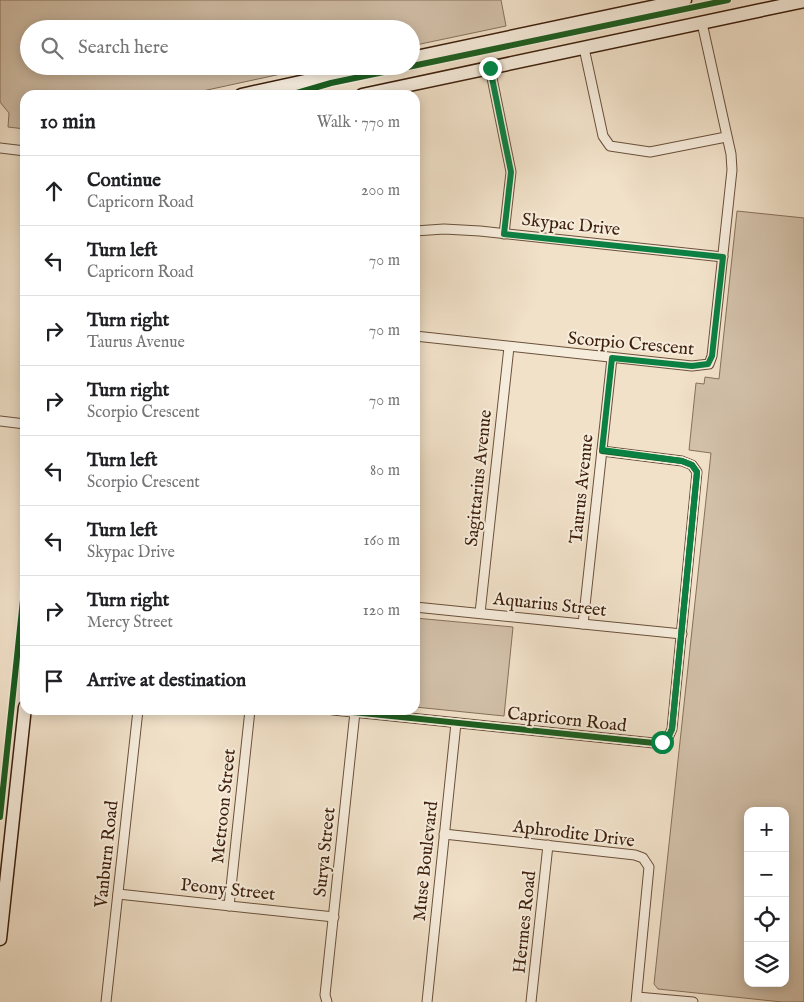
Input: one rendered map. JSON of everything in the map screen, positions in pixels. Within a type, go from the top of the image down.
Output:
[{"type":"street","points":[[420,56],[685,0]]},
{"type":"street","points":[[386,90],[702,22],[769,4],[804,1]]},
{"type":"street","name":"Scorpio Crescent","points":[[420,337],[692,366],[708,364],[712,356],[732,170],[702,22]]},
{"type":"street","points":[[584,48],[603,136],[610,146],[650,152],[726,136]]},
{"type":"street","points":[[490,68],[511,172],[504,234]]},
{"type":"street","points":[[295,89],[343,75]]},
{"type":"street","points":[[0,148],[20,150]]},
{"type":"street","name":"Skypac Drive","points":[[420,232],[456,229],[723,257]]},
{"type":"street","name":"Sagittarius Avenue","points":[[480,613],[509,347]]},
{"type":"street","name":"Taurus Avenue","points":[[583,624],[612,358]]},
{"type":"street","points":[[0,421],[20,423]]},
{"type":"street","name":"Capricorn Road","points":[[383,715],[654,743],[667,740],[672,729],[697,472],[692,465],[682,461],[602,450]]},
{"type":"street","name":"Aquarius Street","points":[[420,607],[682,634]]},
{"type":"street","points":[[0,939],[4,870],[24,715]]},
{"type":"street","name":"Vanburn Road","points":[[106,1002],[137,715]]},
{"type":"street","name":"Metroon Street","points":[[229,906],[249,715]]},
{"type":"street","name":"Surya Street","points":[[325,1000],[355,715]]},
{"type":"street","name":"Muse Boulevard","points":[[426,1002],[456,723]]},
{"type":"street","name":"Aphrodite Drive","points":[[444,834],[635,855],[647,862],[648,874],[636,999]]},
{"type":"street","name":"Hermes Road","points":[[531,1002],[548,845]]},
{"type":"street","name":"Peony Street","points":[[118,894],[334,917]]},
{"type":"street","points":[[636,999],[693,1002]]},
{"type":"shaded area","points":[[0,0],[501,0],[506,26],[420,44],[420,20],[20,20],[20,75],[276,75],[207,90],[20,90],[20,128],[8,127],[9,113],[0,102]]},
{"type":"shaded area","points":[[737,211],[804,218],[804,1002],[782,1002],[658,989],[654,984],[711,453],[689,450],[696,383],[704,384],[705,377],[719,379]]},
{"type":"shaded area","points":[[420,618],[513,627],[504,716],[420,708]]},
{"type":"cycle path","points":[[420,64],[728,0]]},
{"type":"cycle path","points":[[307,90],[369,75]]},
{"type":"cycle path","points":[[382,715],[654,743],[667,740],[672,729],[697,472],[692,465],[682,461],[602,451]]},
{"type":"cycle path","points":[[0,817],[20,628]]},
{"type":"route","points":[[490,68],[511,172],[504,234],[723,257],[712,356],[708,364],[705,366],[692,366],[612,358],[602,450],[611,453],[682,461],[695,468],[698,478],[672,729],[667,740],[662,742]]}]
